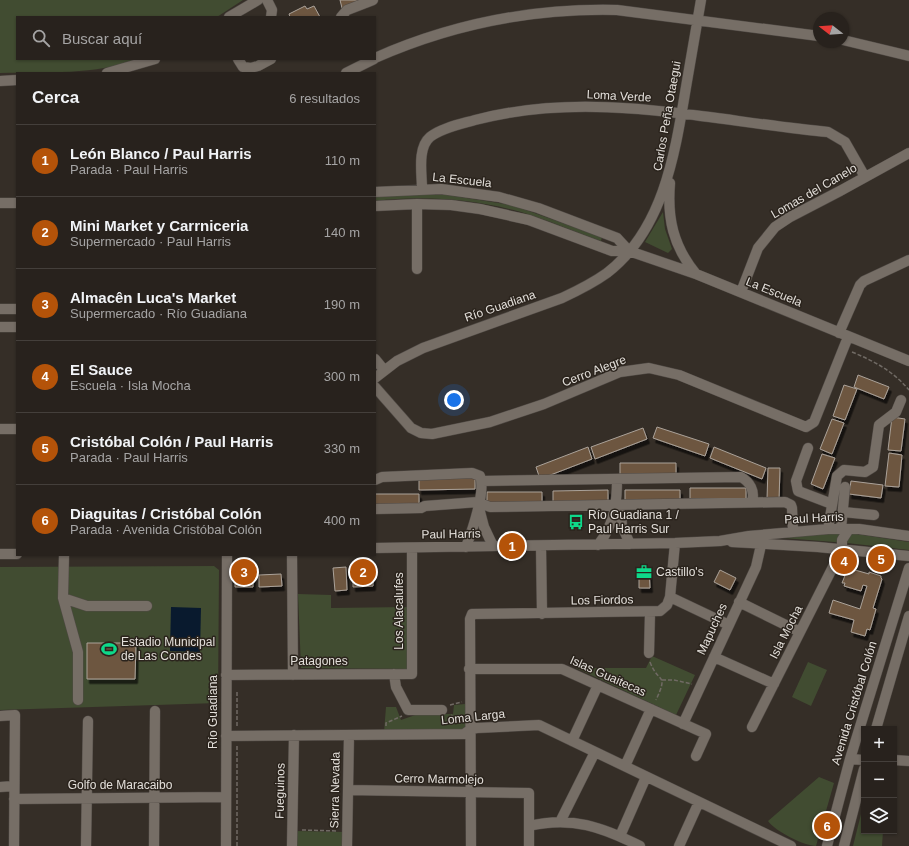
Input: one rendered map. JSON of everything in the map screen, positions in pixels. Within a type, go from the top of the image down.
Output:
[{"type":"street","points":[[231,16],[258,0]]},
{"type":"street","points":[[267,0],[272,10],[271,16]]},
{"type":"street","points":[[342,16],[347,10],[373,0]]},
{"type":"street","name":"Carlos Peña Otaegui","points":[[629,250],[653,213],[663,193],[672,165],[701,0]]},
{"type":"street","points":[[376,58],[452,30],[504,18],[531,14],[584,10],[617,10],[813,35]]},
{"type":"street","points":[[849,41],[909,56]]},
{"type":"street","points":[[110,72],[152,60]]},
{"type":"street","points":[[239,60],[243,67],[251,68],[269,60]]},
{"type":"street","points":[[348,72],[371,60]]},
{"type":"street","points":[[0,81],[16,80]]},
{"type":"street","name":"Loma Verde","points":[[422,189],[421,157],[424,145],[429,137],[464,123],[506,112],[566,106],[619,107],[828,132],[845,142],[865,177]]},
{"type":"street","name":"Lomas del Canelo","points":[[741,292],[758,248],[775,227],[790,217],[909,153]]},
{"type":"street","points":[[672,165],[669,202],[670,224],[679,251],[696,274]]},
{"type":"street","name":"La Escuela","points":[[376,192],[422,189],[461,191],[519,202],[617,238],[629,250]]},
{"type":"street","points":[[0,203],[16,202]]},
{"type":"street","points":[[417,204],[417,268]]},
{"type":"street","name":"La Escuela","points":[[376,206],[417,204],[451,205],[511,215],[612,251],[629,250],[696,274],[909,361]]},
{"type":"street","name":"Río Guadiana","points":[[376,377],[397,361],[423,348],[562,298],[581,289],[607,272],[629,250]]},
{"type":"street","name":"Cerro Alegre","points":[[376,388],[411,428],[421,433],[432,434],[490,422],[544,404],[620,372],[649,368],[679,375],[806,427],[814,422],[843,349],[844,335],[860,285],[864,281],[909,260]]},
{"type":"street","points":[[0,309],[16,309]]},
{"type":"street","points":[[0,327],[16,327]]},
{"type":"street","points":[[376,360],[384,370]]},
{"type":"street","points":[[838,529],[832,504],[836,480],[840,473],[848,470],[864,472],[873,467],[879,425],[896,412],[901,400]]},
{"type":"street","points":[[0,430],[16,429]]},
{"type":"street","points":[[808,448],[796,481],[798,491],[832,504]]},
{"type":"street","points":[[376,480],[382,477],[472,473],[480,476],[482,481],[475,519],[466,547]]},
{"type":"street","points":[[482,481],[741,477],[750,485],[754,496],[752,501]]},
{"type":"street","points":[[598,545],[611,526],[617,505],[617,480]]},
{"type":"street","points":[[838,529],[845,487]]},
{"type":"street","points":[[376,509],[421,508],[426,506],[478,502],[490,507],[748,504],[752,501],[788,502],[792,508],[793,532]]},
{"type":"street","points":[[478,502],[484,527],[493,546]]},
{"type":"street","points":[[617,505],[621,514],[622,526],[630,544]]},
{"type":"street","points":[[842,512],[874,515]]},
{"type":"street","name":"Paul Harris","points":[[376,548],[674,543],[720,541],[749,536],[838,529],[909,536]]},
{"type":"street","name":"Isla Mocha","points":[[752,726],[800,632],[842,540],[838,529]]},
{"type":"street","name":"Paul Harris","points":[[720,541],[837,549],[909,556]]},
{"type":"street","points":[[674,543],[670,597],[729,625]]},
{"type":"street","name":"Mapuches","points":[[683,724],[756,567],[761,545]]},
{"type":"street","points":[[541,546],[542,614]]},
{"type":"street","name":"Los Alacalufes","points":[[412,548],[412,674]]},
{"type":"street","points":[[0,554],[16,554]]},
{"type":"street","points":[[64,556],[64,598],[78,652],[78,700]]},
{"type":"street","name":"Río Guadiana","points":[[226,846],[227,556]]},
{"type":"street","points":[[292,556],[293,675]]},
{"type":"street","name":"Avenida Cristóbal Colón","points":[[827,846],[850,759],[909,568]]},
{"type":"street","name":"Los Fiordos","points":[[469,669],[470,619],[472,614],[650,613],[664,609],[670,597]]},
{"type":"street","points":[[64,598],[94,607],[147,606]]},
{"type":"street","points":[[739,602],[800,632]]},
{"type":"street","points":[[649,653],[650,613]]},
{"type":"street","points":[[877,726],[909,616]]},
{"type":"street","points":[[714,657],[774,684]]},
{"type":"street","points":[[469,669],[471,729],[471,846]]},
{"type":"street","name":"Islas Guaitecas","points":[[469,669],[562,669],[706,734],[696,756]]},
{"type":"street","points":[[394,674],[396,687],[408,710],[442,710]]},
{"type":"street","name":"Patagones","points":[[226,675],[412,674]]},
{"type":"street","points":[[572,741],[598,685]]},
{"type":"street","points":[[625,766],[651,709]]},
{"type":"street","points":[[154,846],[155,711]]},
{"type":"street","points":[[0,716],[15,715],[14,846]]},
{"type":"street","points":[[86,846],[88,722]]},
{"type":"street","name":"Loma Larga","points":[[226,736],[464,734],[471,729],[539,725],[791,846]]},
{"type":"street","name":"Sierra Nevada","points":[[347,846],[349,735]]},
{"type":"street","name":"Fueguinos","points":[[292,846],[294,736]]},
{"type":"street","points":[[560,822],[595,752]]},
{"type":"street","points":[[850,759],[861,760]]},
{"type":"street","points":[[897,760],[909,761]]},
{"type":"street","points":[[620,836],[646,776]]},
{"type":"street","points":[[844,846],[861,781]]},
{"type":"street","points":[[0,787],[14,786]]},
{"type":"street","name":"Cerro Marmolejo","points":[[348,790],[529,793],[529,826]]},
{"type":"street","name":"Golfo de Maracaibo","points":[[14,799],[226,797]]},
{"type":"street","points":[[679,846],[700,802]]},
{"type":"street","points":[[529,846],[529,826],[560,822],[597,827],[640,846]]},
{"type":"path","points":[[843,349],[869,359],[886,368],[909,390]]},
{"type":"path","points":[[649,653],[650,664],[662,680],[662,688],[651,709]]},
{"type":"path","points":[[662,680],[683,682],[700,688]]},
{"type":"path","points":[[442,710],[471,729]]},
{"type":"path","points":[[386,723],[401,717]]},
{"type":"path","points":[[292,830],[348,831]]},
{"type":"green space","points":[[0,0],[243,0],[219,16],[16,16],[16,60],[136,60],[105,68],[71,72],[0,73]]},
{"type":"green space","points":[[425,194],[447,195],[512,205],[602,237],[601,241],[531,215],[485,204],[430,198],[376,201],[376,197]]},
{"type":"green space","points":[[663,212],[665,229],[672,249],[668,253],[645,242]]},
{"type":"green space","points":[[843,532],[909,542],[909,550],[770,537]]},
{"type":"green space","name":"Estadio Municipal de Las Condes","points":[[214,566],[219,570],[218,703],[0,710],[0,567]]},
{"type":"green space","points":[[298,594],[331,595],[331,608],[407,607],[408,669],[301,668]]},
{"type":"green space","points":[[652,656],[695,675],[676,715],[576,668],[646,668]]},
{"type":"green space","points":[[808,662],[827,670],[811,706],[792,697]]},
{"type":"green space","points":[[465,704],[465,731],[384,732],[386,707],[396,707],[401,720],[418,714],[453,714],[454,705]]},
{"type":"green space","points":[[819,777],[834,783],[816,846],[804,844],[790,837],[768,821]]},
{"type":"green space","points":[[861,814],[861,834],[883,834],[882,846],[853,846]]},
{"type":"green space","points":[[295,831],[345,832],[345,846],[294,846]]},
{"type":"water","points":[[171,607],[201,608],[200,652],[170,651]]},
{"type":"building","points":[[340,0],[363,0],[364,3],[342,8]]},
{"type":"building","points":[[305,6],[307,9],[314,6],[319,16],[290,16],[289,14]]},
{"type":"building","points":[[858,375],[889,387],[884,399],[854,387]]},
{"type":"building","points":[[844,385],[857,389],[845,420],[833,416]]},
{"type":"building","points":[[892,417],[905,419],[901,451],[888,450]]},
{"type":"building","points":[[832,419],[844,423],[832,454],[820,449]]},
{"type":"building","points":[[657,427],[709,444],[705,456],[653,438]]},
{"type":"building","points":[[643,428],[647,439],[595,459],[591,447]]},
{"type":"building","points":[[588,447],[592,459],[540,479],[536,467]]},
{"type":"building","points":[[714,447],[766,468],[762,479],[710,458]]},
{"type":"building","points":[[889,453],[902,455],[899,487],[885,486]]},
{"type":"building","points":[[822,454],[835,458],[823,489],[811,484]]},
{"type":"building","points":[[620,463],[676,463],[676,475],[620,475]]},
{"type":"building","points":[[768,468],[780,468],[779,500],[767,499]]},
{"type":"building","points":[[475,477],[475,489],[419,490],[419,478]]},
{"type":"building","points":[[851,481],[883,485],[881,498],[849,494]]},
{"type":"building","points":[[690,488],[746,488],[746,500],[690,500]]},
{"type":"building","points":[[608,490],[608,502],[553,503],[553,491]]},
{"type":"building","points":[[625,490],[680,490],[680,502],[625,502]]},
{"type":"building","points":[[487,492],[542,492],[542,504],[487,504]]},
{"type":"building","points":[[376,494],[419,494],[419,506],[376,507]]},
{"type":"building","points":[[346,567],[347,590],[335,591],[333,568]]},
{"type":"building","points":[[373,568],[373,586],[353,587],[353,569]]},
{"type":"building","points":[[639,568],[649,568],[650,588],[639,588]]},
{"type":"building","points":[[848,568],[869,574],[869,572],[881,576],[882,579],[873,608],[876,609],[870,630],[867,629],[865,636],[851,632],[854,620],[829,613],[833,600],[860,609],[867,586],[863,585],[861,591],[844,586],[845,583],[842,583]]},
{"type":"building","points":[[235,569],[253,570],[253,587],[235,587]]},
{"type":"building","points":[[720,570],[736,578],[730,590],[714,582]]},
{"type":"building","points":[[281,574],[282,586],[259,587],[259,575]]},
{"type":"building","points":[[87,643],[136,643],[135,679],[87,679]]},
{"type":"place","name":"Río Guadiana 1 / Paul Harris Sur","points":[[576,522]]},
{"type":"place","name":"León Blanco / Paul Harris","points":[[512,546]]},
{"type":"place","name":"Cristóbal Colón / Paul Harris","points":[[881,559]]},
{"type":"place","name":"El Sauce","points":[[844,561]]},
{"type":"place","name":"Almacên Luca's Market","points":[[244,572]]},
{"type":"place","name":"Mini Market y Carrniceria","points":[[363,572]]},
{"type":"place","name":"Castillo's","points":[[644,572]]},
{"type":"place","name":"Estadio Municipal de Las Condes","points":[[109,649]]},
{"type":"place","name":"Diaguitas / Cristóbal Colón","points":[[827,826]]}]
